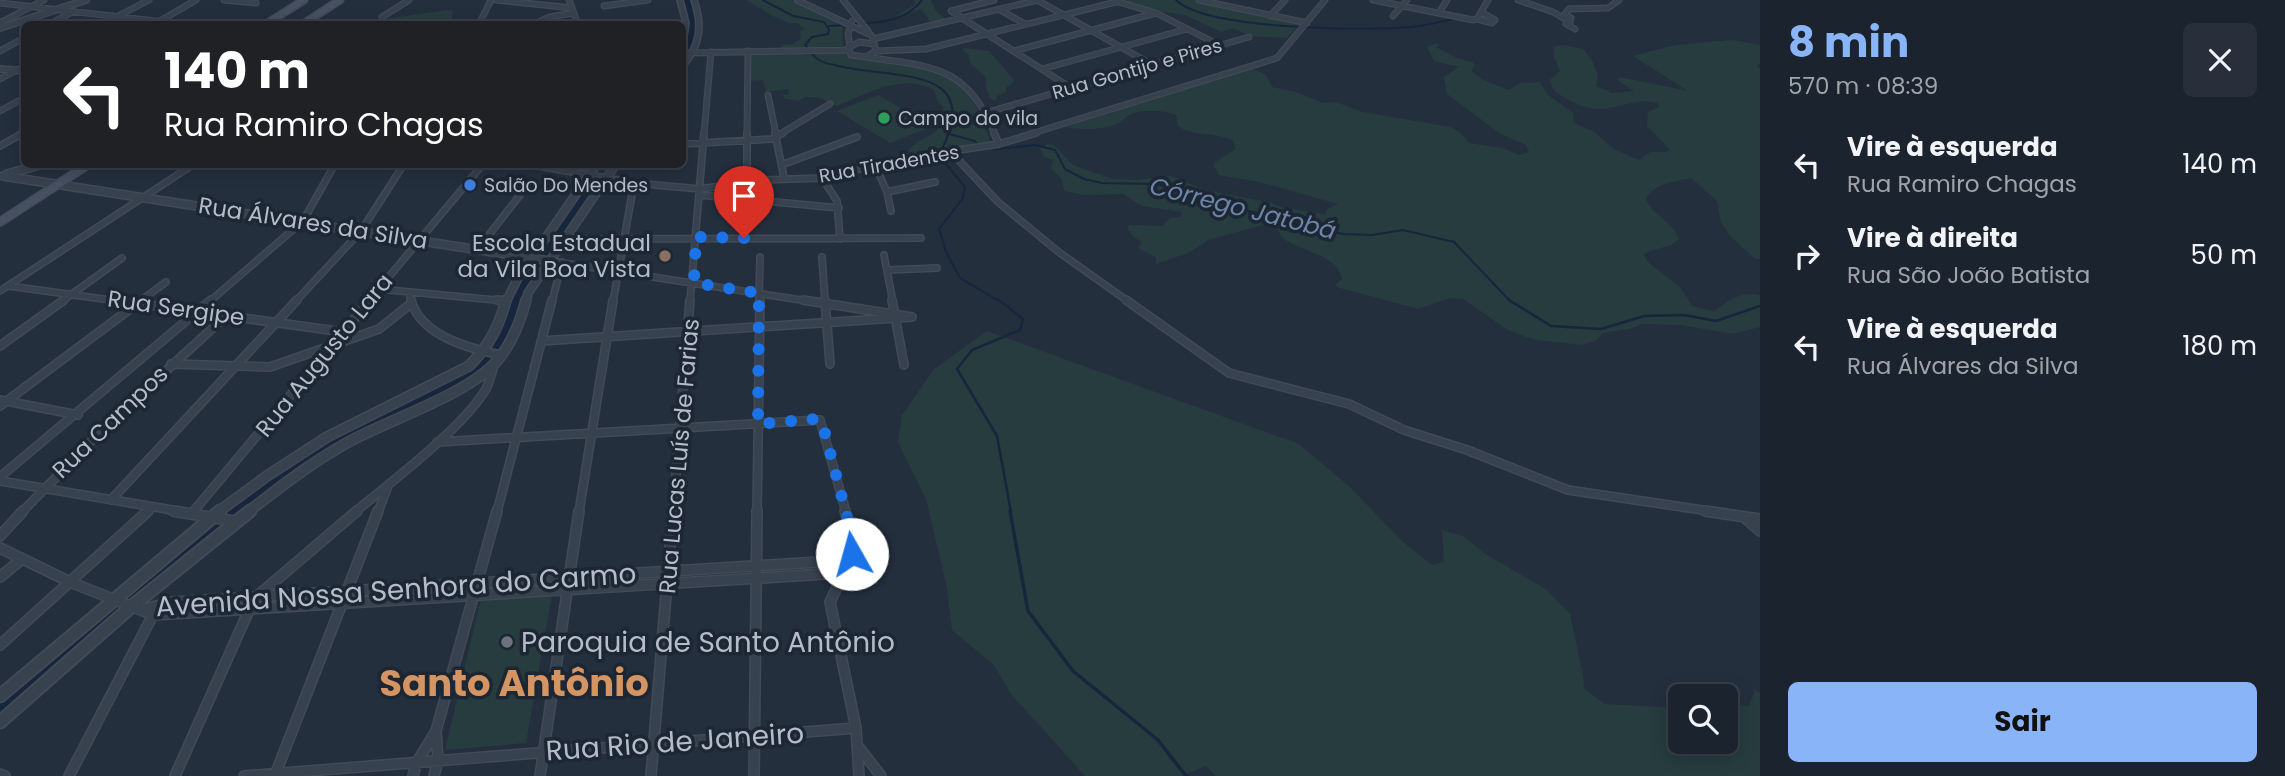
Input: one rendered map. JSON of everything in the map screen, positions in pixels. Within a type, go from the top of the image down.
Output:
[{"type":"main road","points":[[272,21],[304,0]]},
{"type":"main road","points":[[308,21],[340,0]]},
{"type":"main road","points":[[0,222],[75,168]]},
{"type":"main road","points":[[0,215],[82,168]]},
{"type":"street","points":[[0,25],[44,0]]},
{"type":"street","points":[[0,25],[73,0]]},
{"type":"street","points":[[0,25],[86,0]]},
{"type":"street","points":[[109,21],[149,0]]},
{"type":"street","points":[[159,21],[196,0]]},
{"type":"street","points":[[224,0],[256,3]]},
{"type":"street","points":[[382,17],[409,0]]},
{"type":"street","points":[[482,21],[494,0],[573,10]]},
{"type":"street","points":[[569,0],[577,21]]},
{"type":"street","points":[[604,6],[648,0]]},
{"type":"street","points":[[680,0],[685,21]]},
{"type":"street","points":[[686,62],[701,37],[701,20],[694,0]]},
{"type":"street","points":[[796,0],[852,21],[873,39]]},
{"type":"street","points":[[843,0],[873,39],[876,51]]},
{"type":"street","points":[[994,0],[951,10],[1071,88]]},
{"type":"street","points":[[686,51],[849,48],[864,41],[1037,0],[1151,64]]},
{"type":"street","points":[[1199,0],[1307,23]]},
{"type":"street","points":[[1234,9],[1242,0]]},
{"type":"street","points":[[1270,16],[1285,0]]},
{"type":"street","name":"Rua Tiradentes","points":[[572,168],[594,170],[604,176],[634,183],[700,192],[785,178],[822,178],[904,158],[999,144],[1277,58],[1325,0]]},
{"type":"street","points":[[1373,0],[1492,23],[1495,20],[1481,12]]},
{"type":"street","points":[[1393,16],[1407,0]]},
{"type":"street","points":[[1439,13],[1447,0]]},
{"type":"street","points":[[1477,19],[1488,0]]},
{"type":"street","points":[[1518,0],[1564,17],[1570,23],[1566,24],[1576,29]]},
{"type":"street","points":[[1573,20],[1565,14],[1569,9],[1608,8],[1619,0]]},
{"type":"street","points":[[868,57],[876,51],[922,50],[1113,1],[1156,13],[1219,45]]},
{"type":"street","points":[[0,3],[145,21]]},
{"type":"street","points":[[1000,9],[1025,24]]},
{"type":"street","points":[[541,21],[573,10]]},
{"type":"street","points":[[852,10],[848,34],[851,55],[924,67],[948,76],[972,91],[999,144]]},
{"type":"street","points":[[56,21],[75,11]]},
{"type":"street","points":[[1014,51],[1156,13]]},
{"type":"street","points":[[1042,69],[1187,29]]},
{"type":"street","name":"Rua Gontijo e Pires","points":[[985,113],[1249,37]]},
{"type":"street","points":[[0,51],[21,40]]},
{"type":"street","points":[[747,183],[748,51]]},
{"type":"street","name":"Rua Lucas Luís de Farias","points":[[651,776],[690,332],[711,52]]},
{"type":"street","points":[[0,69],[17,71]]},
{"type":"street","points":[[0,79],[21,70]]},
{"type":"street","points":[[768,95],[785,178]]},
{"type":"street","points":[[0,111],[21,99]]},
{"type":"street","points":[[686,144],[776,138],[830,104]]},
{"type":"street","points":[[0,146],[21,134]]},
{"type":"street","points":[[784,164],[857,137]]},
{"type":"street","points":[[951,152],[998,202],[1060,253],[1229,373],[1349,404],[1404,430],[1452,444],[1568,490],[1760,519]]},
{"type":"street","points":[[874,165],[887,192],[891,211]]},
{"type":"street","points":[[2,174],[21,166]]},
{"type":"street","points":[[2,174],[27,168]]},
{"type":"street","points":[[0,291],[188,168]]},
{"type":"street","points":[[0,479],[201,312],[303,221],[333,168]]},
{"type":"street","points":[[111,499],[361,231],[401,168]]},
{"type":"street","name":"Rua Augusto Lara","points":[[193,513],[480,168]]},
{"type":"street","points":[[174,776],[254,599],[438,442],[475,404],[487,387],[498,358],[519,328],[528,293],[604,176],[612,168]]},
{"type":"street","points":[[0,696],[215,517],[307,449],[451,376],[469,366],[485,352],[499,326],[506,301],[594,170]]},
{"type":"street","name":"Rua Álvares da Silva","points":[[2,174],[825,303],[895,317]]},
{"type":"street","points":[[822,178],[837,201],[840,239]]},
{"type":"street","points":[[887,192],[935,182]]},
{"type":"street","points":[[540,776],[590,434],[634,183]]},
{"type":"street","points":[[700,192],[839,208]]},
{"type":"street","points":[[478,249],[520,195]]},
{"type":"street","points":[[565,239],[921,239]]},
{"type":"street","points":[[884,255],[904,365]]},
{"type":"street","points":[[754,776],[760,257]]},
{"type":"street","points":[[822,257],[830,365]]},
{"type":"street","points":[[0,346],[122,258]]},
{"type":"street","points":[[414,776],[416,762],[436,731],[475,596],[562,262]]},
{"type":"street","points":[[888,270],[937,268]]},
{"type":"street","points":[[2,402],[166,282]]},
{"type":"street","name":"Rua Sergipe","points":[[9,285],[344,332]]},
{"type":"street","points":[[378,289],[506,301]]},
{"type":"street","points":[[409,292],[409,305],[419,318],[435,331],[498,358]]},
{"type":"street","points":[[170,364],[270,366],[379,329],[409,305]]},
{"type":"street","name":"Rua Campos","points":[[0,536],[43,488],[151,379],[227,315]]},
{"type":"street","points":[[541,341],[912,317]]},
{"type":"street","points":[[0,722],[232,521],[319,459],[463,386],[498,358]]},
{"type":"street","points":[[2,402],[78,415]]},
{"type":"street","points":[[438,442],[814,419],[822,422],[854,543],[850,560],[832,593],[830,613],[856,728],[859,776]]},
{"type":"street","points":[[0,479],[232,521]]},
{"type":"street","points":[[275,775],[388,485]]},
{"type":"street","points":[[0,645],[152,507]]},
{"type":"street","points":[[1743,517],[1760,531]]},
{"type":"street","points":[[0,548],[70,582],[134,607]]},
{"type":"street","points":[[0,577],[22,559]]},
{"type":"street","name":"Avenida Nossa Senhora do Carmo","points":[[134,607],[670,569],[850,560]]},
{"type":"street","name":"Avenida Nossa Senhora do Carmo","points":[[134,607],[153,615],[842,573]]},
{"type":"street","points":[[69,776],[160,604]]},
{"type":"street","name":"Rua Rio de Janeiro","points":[[244,776],[856,728]]},
{"type":"street","points":[[434,776],[438,760],[436,731]]},
{"type":"street","points":[[857,744],[881,776]]},
{"type":"green space","points":[[746,0],[790,0],[842,24],[843,46],[781,49],[781,45],[793,44],[801,38],[800,31],[805,29],[797,23],[789,23],[775,17]]},
{"type":"green space","points":[[915,0],[931,0],[936,11],[945,19],[931,23],[921,9],[895,17],[914,5]]},
{"type":"green space","points":[[1115,0],[1194,0],[1300,23],[1287,38],[1251,36],[1233,28],[1221,32],[1185,15],[1154,11]]},
{"type":"green space","points":[[447,10],[453,11],[451,21],[368,21]]},
{"type":"green space","points":[[1732,40],[1760,45],[1760,63],[1757,66],[1760,68],[1760,259],[1755,259],[1729,235],[1721,222],[1717,201],[1691,178],[1659,186],[1646,199],[1679,239],[1671,245],[1645,253],[1644,256],[1681,288],[1692,306],[1714,311],[1741,296],[1760,295],[1760,327],[1733,334],[1681,325],[1642,324],[1630,329],[1603,333],[1597,340],[1583,345],[1535,340],[1508,330],[1463,299],[1450,298],[1418,309],[1340,288],[1335,285],[1342,279],[1333,264],[1290,243],[1274,224],[1269,223],[1209,240],[1188,253],[1156,264],[1156,257],[1138,248],[1142,242],[1133,237],[1127,228],[1129,225],[1163,226],[1170,218],[1181,217],[1182,212],[1142,206],[1123,194],[1085,195],[1064,191],[1062,180],[1051,168],[1053,160],[1044,157],[1040,149],[1048,144],[1054,145],[1073,165],[1112,179],[1135,180],[1170,176],[1205,190],[1272,203],[1284,208],[1325,214],[1327,209],[1338,204],[1259,182],[1219,175],[1214,167],[1215,162],[1236,149],[1233,141],[1185,130],[1178,126],[1176,115],[1142,111],[1105,127],[1066,127],[1252,68],[1266,75],[1272,87],[1296,92],[1323,103],[1336,102],[1363,112],[1451,127],[1461,133],[1469,143],[1503,148],[1519,155],[1529,152],[1526,145],[1499,133],[1447,94],[1444,77],[1459,67],[1434,61],[1427,47],[1437,43],[1440,45],[1436,47],[1472,62],[1475,65],[1471,71],[1482,79],[1508,90],[1520,83],[1540,82],[1547,94],[1573,113],[1574,123],[1593,131],[1614,149],[1639,160],[1650,152],[1670,150],[1647,126],[1648,112],[1659,107],[1658,103],[1635,102],[1594,109],[1567,99],[1556,91],[1550,80],[1560,71],[1554,57],[1554,47],[1564,45],[1583,49],[1596,71],[1596,86],[1612,93],[1634,91],[1617,80],[1620,77],[1688,91],[1633,56],[1675,45]]},
{"type":"green space","points":[[962,50],[989,51],[1015,81],[1006,88],[1006,92],[997,96],[996,101],[990,98],[986,77],[970,63],[969,55]]},
{"type":"green space","points":[[802,51],[806,55],[842,52],[852,58],[916,66],[947,77],[960,85],[970,97],[991,142],[911,154],[909,151],[916,143],[934,133],[941,125],[939,118],[944,108],[938,102],[934,90],[922,85],[897,84],[837,106],[817,97],[805,97],[799,101],[785,99],[783,95],[789,94],[788,89],[766,92],[763,80],[749,81],[749,52]]},
{"type":"green space","name":"Campo do vila","points":[[878,95],[933,126],[890,143],[837,111]]},
{"type":"green space","points":[[987,331],[1299,444],[1353,490],[1401,540],[1432,565],[1444,562],[1442,530],[1463,536],[1484,553],[1546,589],[1570,614],[1584,688],[1604,704],[1668,707],[1668,754],[1738,754],[1738,705],[1749,706],[1755,690],[1760,693],[1760,776],[1216,776],[1206,766],[1182,776],[1085,776],[1011,694],[993,664],[952,630],[947,588],[926,499],[898,442],[902,415],[934,369]]},
{"type":"green space","points":[[552,594],[526,743],[445,750],[481,599]]},
{"type":"waterway","points":[[686,52],[694,30],[687,0]]},
{"type":"waterway","points":[[763,0],[793,16],[824,22],[829,29],[828,34],[812,37],[805,45],[819,60],[856,69],[903,75],[924,80],[941,89],[951,102],[952,122],[941,151]]},
{"type":"waterway","points":[[853,24],[882,22],[900,17],[922,0]]},
{"type":"waterway","points":[[1176,0],[1193,10],[1219,17],[1288,26],[1390,28],[1422,26],[1454,19]]},
{"type":"waterway","points":[[0,25],[30,15]]},
{"type":"waterway","points":[[828,26],[846,25]]},
{"type":"waterway","name":"Córrego Jatobá","points":[[949,134],[975,141],[977,145]]},
{"type":"waterway","name":"Córrego Jatobá","points":[[995,149],[1035,145],[1055,150],[1065,169],[1084,179],[1102,183],[1157,184],[1269,217],[1343,234],[1372,235],[1403,230],[1454,242],[1509,300]]},
{"type":"waterway","points":[[941,158],[965,187],[963,198],[939,229],[946,252],[960,278],[1001,302]]},
{"type":"waterway","points":[[543,253],[597,177]]},
{"type":"waterway","points":[[0,708],[152,575],[271,481],[351,431],[434,393],[473,371],[507,331],[512,320],[517,291],[536,264]]},
{"type":"waterway","points":[[999,300],[1023,319],[1020,330],[972,350],[957,369],[997,436],[1011,512]]},
{"type":"waterway","name":"Córrego Jatobá","points":[[1509,300],[1551,326],[1601,329],[1644,316],[1684,315],[1716,321],[1760,306]]},
{"type":"waterway","points":[[1010,511],[1028,611],[1073,671],[1158,740],[1186,776]]},
{"type":"place","name":"Campo do vila","points":[[884,118]]},
{"type":"place","name":"Salão Do Mendes","points":[[470,185]]},
{"type":"place","name":"Escola Estadual da Vila Boa Vista","points":[[665,256]]},
{"type":"place","name":"Paroquia de Santo Antônio","points":[[507,642]]},
{"type":"district","name":"Santo Antônio","points":[[514,683]]},
{"type":"route","points":[[744,238],[696,237],[694,283],[759,293],[758,424],[814,419],[822,422],[854,543],[852,554]]}]
